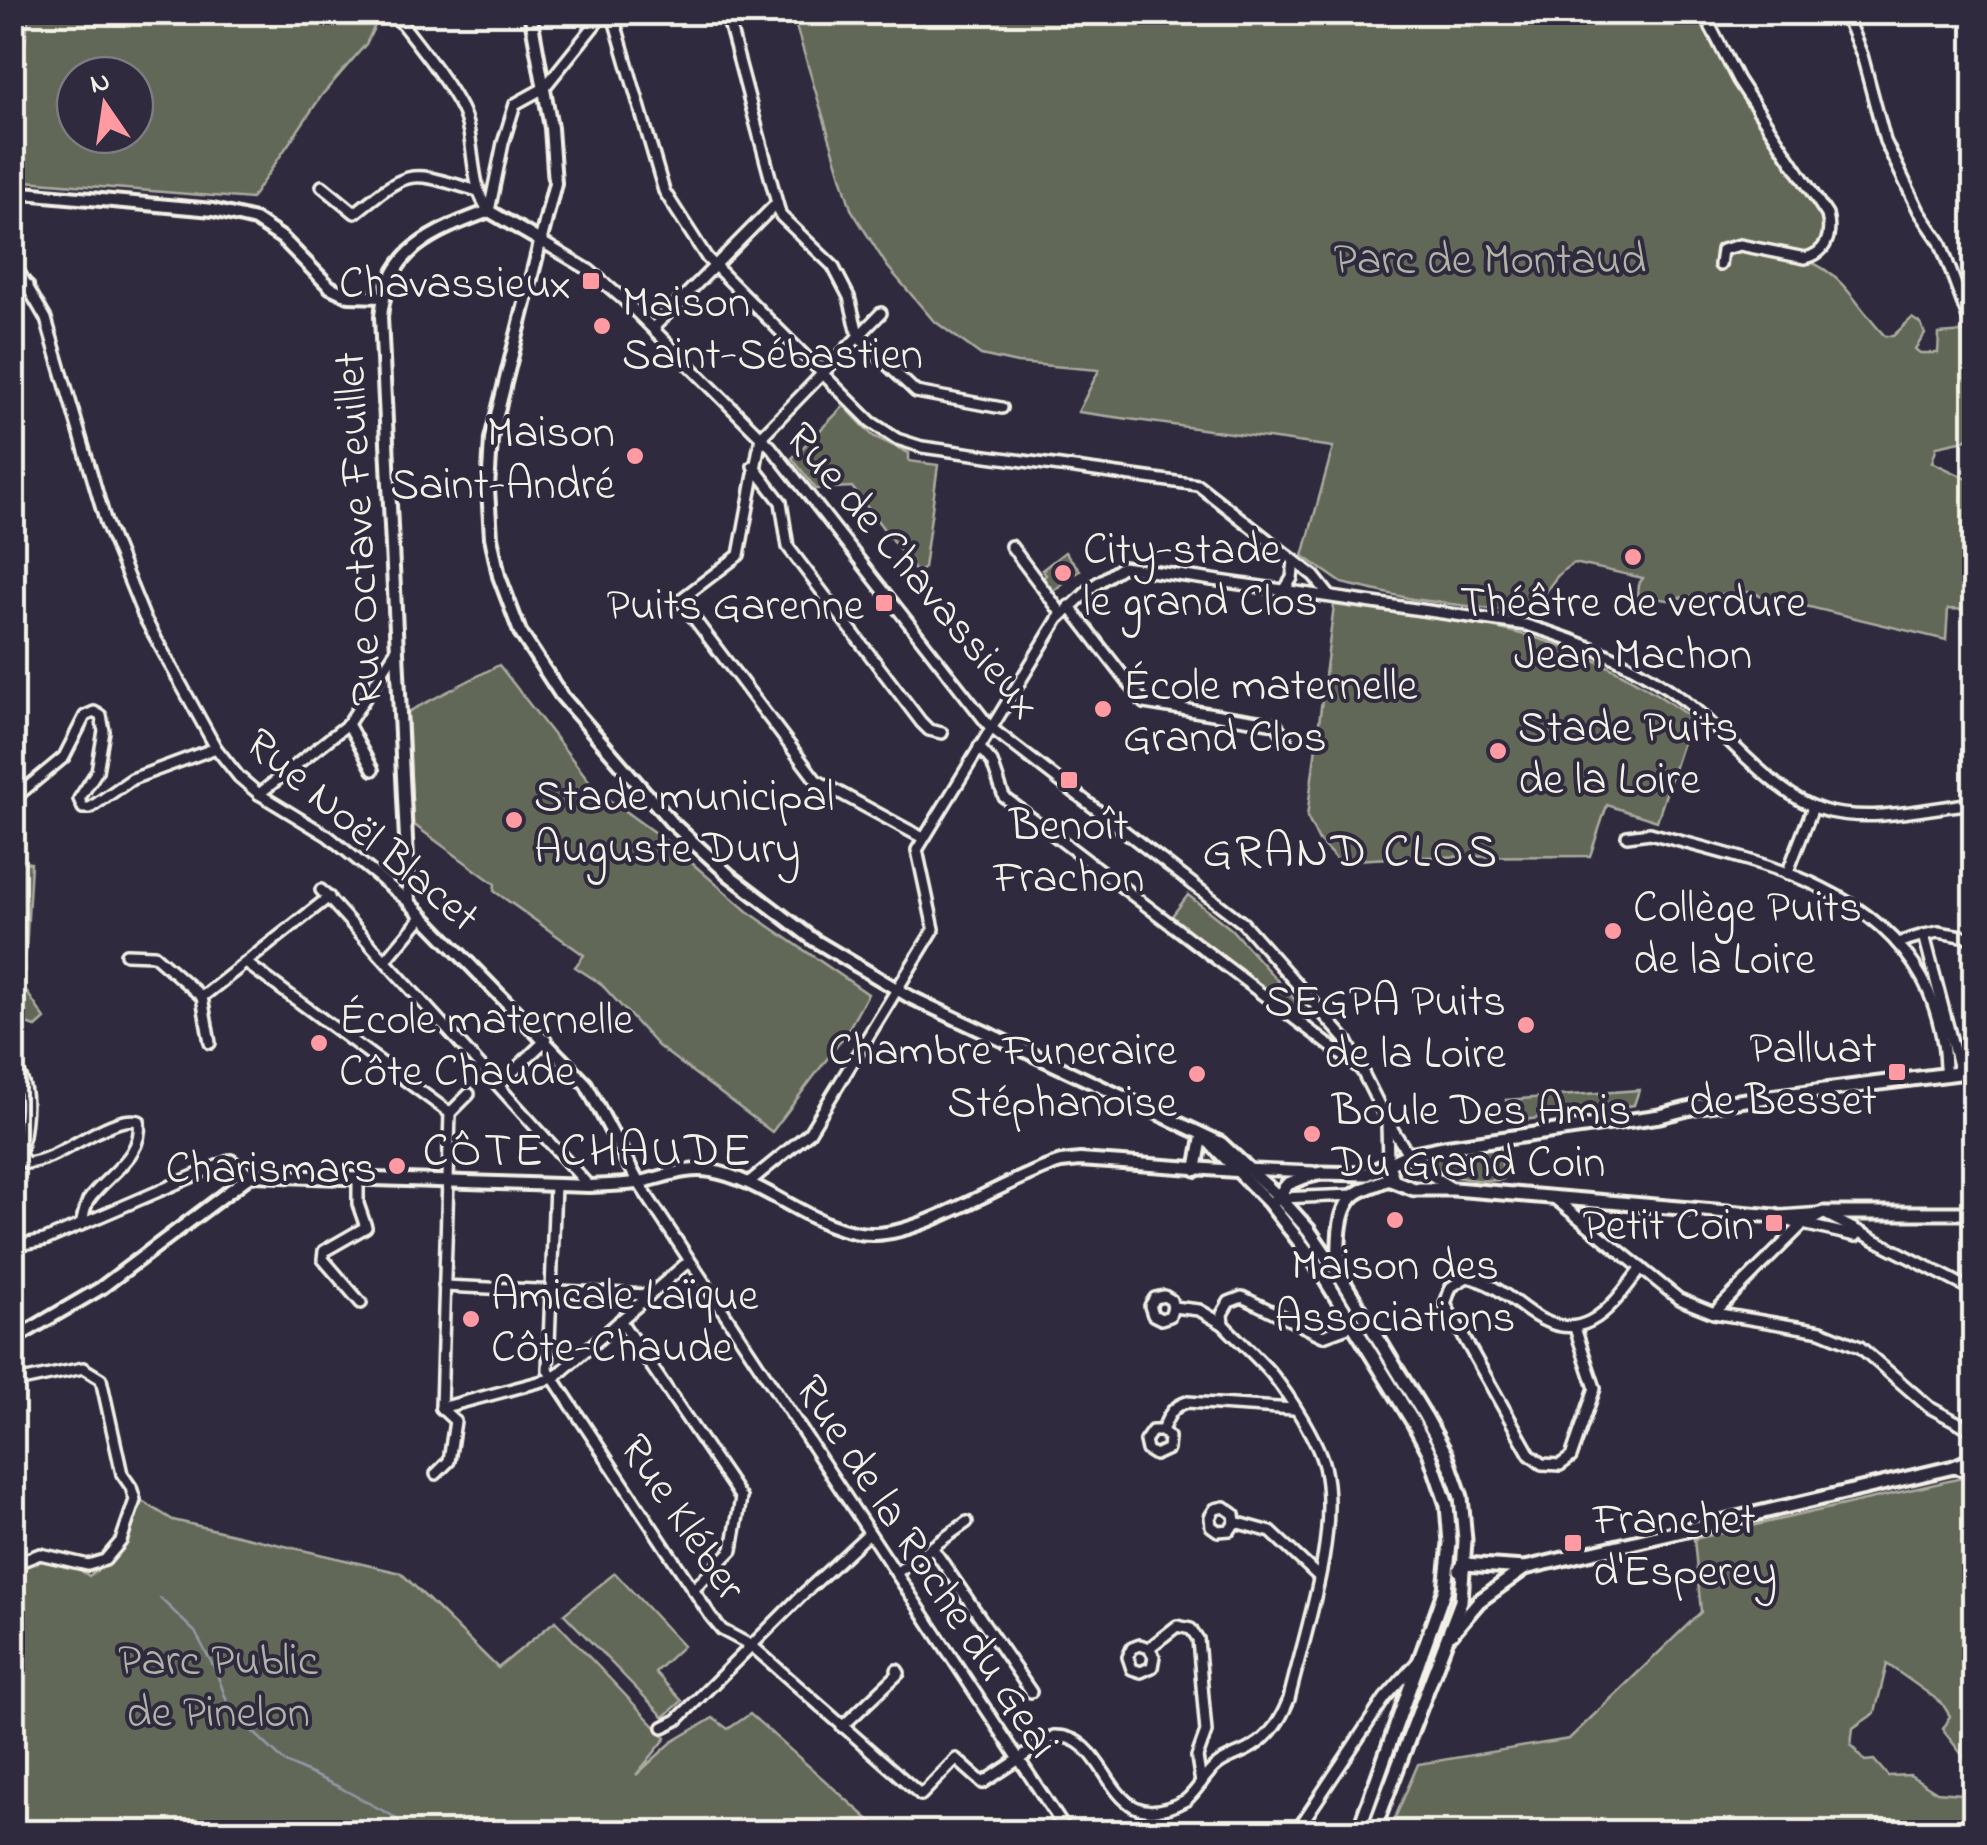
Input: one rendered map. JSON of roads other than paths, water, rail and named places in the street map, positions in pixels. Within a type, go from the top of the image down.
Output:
[{"type":"main road","points":[[1276,1201],[1288,1184],[1321,1173],[1359,1176],[1409,1154],[1660,1116],[1699,1106],[1974,1071]]},
{"type":"main road","points":[[1338,1274],[1344,1214],[1354,1194],[1388,1180],[1414,1189],[1774,1216],[1803,1224],[1823,1214],[1974,1213]]},
{"type":"main road","points":[[1276,1201],[1308,1229],[1338,1274],[1446,1454],[1461,1497],[1465,1540],[1461,1601],[1373,1832]]},
{"type":"main road","points":[[1276,1201],[1413,1422],[1442,1483],[1449,1524],[1445,1589]]},
{"type":"main road","points":[[1358,1832],[1445,1589],[1464,1564],[1526,1568],[1954,1467],[1974,1458]]},
{"type":"main road","points":[[1954,1467],[1974,1471]]},
{"type":"main road","points":[[1465,1540],[1479,1563]]},
{"type":"main road","points":[[1444,1642],[1478,1601],[1526,1568]]},
{"type":"street","points":[[393,12],[462,110],[478,197],[490,211]]},
{"type":"street","points":[[530,12],[555,182],[491,439],[488,489],[491,537],[499,576],[520,632],[562,695],[670,821],[729,875],[814,940],[898,990],[1221,1143],[1250,1168],[1276,1201]]},
{"type":"street","points":[[490,211],[503,142],[515,104],[544,88],[609,12]]},
{"type":"street","points":[[609,12],[664,191],[714,266],[883,432],[922,447],[1198,484],[1314,576],[1328,595]]},
{"type":"street","points":[[726,12],[781,216],[833,266],[849,297],[859,338],[916,392],[1002,408]]},
{"type":"street","points":[[1702,12],[1738,80],[1827,214],[1830,228],[1828,240],[1814,256],[1805,258],[1740,245],[1722,250],[1720,265]]},
{"type":"street","points":[[1844,12],[1862,56],[1885,141],[1905,185],[1940,242],[1974,334]]},
{"type":"street","points":[[322,186],[355,213],[396,180],[409,176],[426,176],[478,191]]},
{"type":"street","points":[[12,192],[213,210],[255,220],[282,238],[330,288],[349,296],[383,297]]},
{"type":"street","points":[[653,328],[776,203]]},
{"type":"street","name":"Rue de Chavassieux","points":[[490,211],[589,270],[761,437],[798,479],[990,727],[1243,923],[1347,1041],[1387,1120],[1416,1166],[1454,1189]]},
{"type":"street","name":"Rue Octave Feuillet","points":[[408,902],[383,297],[403,258],[420,242],[437,230],[490,211]]},
{"type":"street","name":"Rue Noël Blacet","points":[[12,260],[46,319],[106,523],[144,617],[216,748],[239,777],[259,794],[328,836],[408,902],[546,1040],[586,1084],[638,1182]]},
{"type":"street","points":[[12,279],[28,285]]},
{"type":"street","points":[[881,313],[761,437],[739,555],[680,600],[816,780],[923,838]]},
{"type":"street","points":[[753,466],[781,502],[788,547],[920,722],[929,730],[942,733]]},
{"type":"street","points":[[1011,546],[1144,703],[1276,724],[1286,739]]},
{"type":"street","points":[[1285,588],[1292,578],[1294,561]]},
{"type":"street","points":[[748,1183],[809,1133],[934,929],[917,850],[990,727],[1066,610],[1104,577],[1122,568],[1526,625],[1620,661],[1684,700],[1782,788],[1814,807],[1853,816],[1974,802]]},
{"type":"street","points":[[259,794],[348,724],[397,648]]},
{"type":"street","points":[[12,800],[64,757],[85,716],[94,712],[101,716],[104,731],[98,771],[80,799],[83,808],[90,808],[132,780],[216,748]]},
{"type":"street","points":[[348,724],[373,770]]},
{"type":"street","points":[[979,748],[992,762],[1004,797],[1365,1073]]},
{"type":"street","points":[[1787,874],[1814,807]]},
{"type":"street","points":[[1627,836],[1650,832],[1787,874],[1856,906],[1898,943],[1923,980],[1944,1044],[1946,1074]]},
{"type":"street","points":[[202,997],[325,894],[589,1186]]},
{"type":"street","points":[[386,960],[422,917]]},
{"type":"street","points":[[1898,943],[1938,932],[1974,938]]},
{"type":"street","points":[[1924,935],[1960,1072]]},
{"type":"street","points":[[126,954],[154,955],[202,997],[210,1043]]},
{"type":"street","points":[[246,963],[450,1113]]},
{"type":"street","points":[[499,1085],[546,1040]]},
{"type":"street","points":[[12,1064],[23,1078],[25,1118],[20,1154],[26,1163],[126,1120],[139,1121],[140,1134],[135,1146],[117,1172],[88,1201],[81,1225]]},
{"type":"street","points":[[436,1474],[449,1460],[454,1421],[441,1408],[450,1113],[469,1094]]},
{"type":"street","name":"Rue de Chavassieux","points":[[1387,1120],[1388,1162],[1395,1181]]},
{"type":"street","points":[[1196,1170],[1202,1136]]},
{"type":"street","points":[[1202,1136],[1236,1171],[1276,1201],[1354,1194]]},
{"type":"street","points":[[12,1246],[45,1240],[231,1160],[251,1175],[589,1186],[707,1170],[748,1183],[846,1231],[871,1234],[903,1230],[1061,1162],[1321,1173]]},
{"type":"street","points":[[12,1340],[101,1288],[251,1175]]},
{"type":"street","points":[[358,1180],[358,1204],[366,1227],[324,1251],[323,1260],[362,1304]]},
{"type":"street","name":"Rue de la Roche du Geai","points":[[638,1182],[1066,1832]]},
{"type":"street","name":"Rue Kléber","points":[[555,1185],[548,1370],[722,1630],[752,1646],[921,1795],[956,1759],[983,1783],[1018,1760]]},
{"type":"street","points":[[1553,1197],[1679,1299],[1714,1313],[1820,1330],[1860,1347],[1928,1407],[1971,1427],[1974,1442]]},
{"type":"street","points":[[1774,1216],[1823,1214],[1974,1291]]},
{"type":"street","points":[[1714,1313],[1803,1224],[1868,1238]]},
{"type":"street","points":[[441,1408],[554,1378],[689,1261]]},
{"type":"street","points":[[1575,1328],[1595,1388],[1572,1457],[1560,1465],[1542,1464],[1530,1455],[1445,1304],[1448,1294],[1468,1278],[1487,1281],[1531,1314],[1556,1326],[1575,1328],[1613,1306],[1641,1268]]},
{"type":"street","points":[[444,1286],[648,1295]]},
{"type":"street","points":[[1224,1324],[1226,1305],[1242,1297],[1323,1336],[1352,1325]]},
{"type":"street","points":[[1018,1760],[1054,1736],[1067,1736],[1079,1743],[1123,1810],[1142,1821],[1186,1800],[1215,1766],[1263,1740],[1280,1721],[1290,1699],[1327,1539],[1324,1466],[1272,1375],[1224,1324],[1199,1310],[1173,1307]]},
{"type":"street","points":[[620,1320],[741,1498],[732,1550],[692,1590]]},
{"type":"street","points":[[12,1383],[83,1368],[101,1379],[122,1474],[135,1500],[128,1526],[105,1560],[88,1564],[40,1554],[12,1566]]},
{"type":"street","points":[[1162,1431],[1170,1412],[1188,1402],[1294,1409]]},
{"type":"street","points":[[896,1573],[967,1522]]},
{"type":"street","points":[[1235,1522],[1271,1532],[1318,1576]]},
{"type":"street","points":[[663,1727],[678,1720],[870,1533]]},
{"type":"street","points":[[932,1547],[1031,1692]]},
{"type":"street","points":[[1149,1648],[1176,1626],[1191,1629],[1198,1639],[1206,1732],[1197,1757],[1201,1783]]},
{"type":"street","points":[[1296,1832],[1385,1698],[1418,1660]]},
{"type":"street","points":[[842,1726],[899,1674],[897,1670]]},
{"type":"street","points":[[1385,1698],[1394,1700],[1402,1710]]},
{"type":"waterway","points":[[160,1598],[195,1632],[216,1671],[230,1710],[285,1762],[391,1815],[414,1832]]},
{"type":"place","name":"Chavassieux","points":[[591,281]]},
{"type":"place","name":"Maison Saint-Sébastien","points":[[602,326]]},
{"type":"place","name":"Maison Saint-André","points":[[635,456]]},
{"type":"place","name":"Théâtre de verdure Jean Machon","points":[[1633,557]]},
{"type":"place","name":"City-stade le grand Clos","points":[[1063,573]]},
{"type":"place","name":"Puits Garenne","points":[[884,603]]},
{"type":"place","name":"École maternelle Grand Clos","points":[[1103,709]]},
{"type":"place","name":"Stade Puits de la Loire","points":[[1498,751]]},
{"type":"place","name":"Benoît Frachon","points":[[1069,780]]},
{"type":"place","name":"Stade municipal Auguste Dury","points":[[514,820]]},
{"type":"place","name":"Collège Puits de la Loire","points":[[1613,931]]},
{"type":"place","name":"SEGPA Puits de la Loire","points":[[1526,1025]]},
{"type":"place","name":"École maternelle Côte Chaude","points":[[319,1043]]},
{"type":"place","name":"Palluat de Besset","points":[[1897,1072]]},
{"type":"place","name":"Chambre Funeraire Stéphanoise","points":[[1197,1074]]},
{"type":"place","name":"Boule Des Amis Du Grand Coin","points":[[1312,1134]]},
{"type":"place","name":"Charismars","points":[[397,1166]]},
{"type":"place","name":"Maison des Associations","points":[[1395,1220]]},
{"type":"place","name":"Petit Coin","points":[[1774,1223]]},
{"type":"place","name":"Amicale Laïque Côte-Chaude","points":[[471,1319]]},
{"type":"place","name":"Franchet d'Esperey","points":[[1573,1543]]},
{"type":"district","name":"GRAND CLOS","points":[[1351,849]]},
{"type":"district","name":"CÔTE CHAUDE","points":[[588,1148]]},
{"type":"park label","name":"Parc de Montaud","points":[[1490,257]]},
{"type":"park label","name":"Parc Public de Pinelon","points":[[218,1684]]}]
